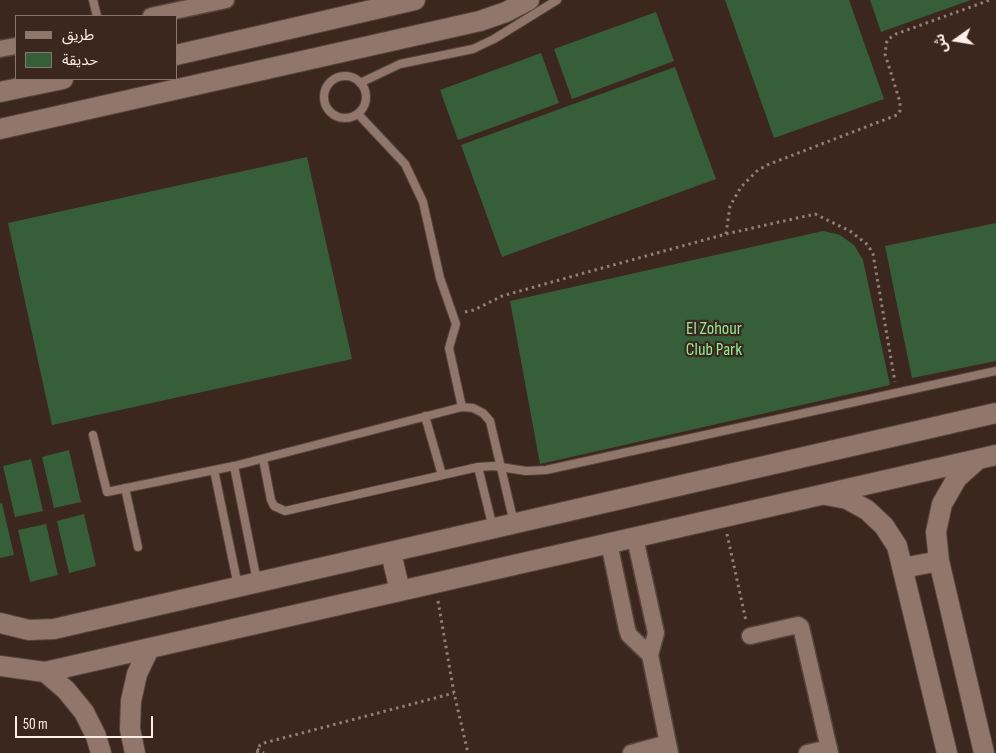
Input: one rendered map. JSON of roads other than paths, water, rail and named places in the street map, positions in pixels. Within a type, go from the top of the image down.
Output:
[{"type":"street","points":[[156,15],[226,0]]},
{"type":"street","points":[[178,55],[415,0]]},
{"type":"street","points":[[0,129],[480,21],[506,12],[529,0]]},
{"type":"street","points":[[311,24],[319,57]]},
{"type":"street","points":[[0,50],[15,46]]},
{"type":"street","points":[[0,92],[58,80]]},
{"type":"street","points":[[0,623],[29,630],[54,630],[996,413]]},
{"type":"street","points":[[0,666],[45,672],[987,457]]},
{"type":"street","points":[[984,753],[939,561],[936,532],[942,504],[957,478],[987,457]]},
{"type":"street","points":[[824,494],[847,499],[867,510],[884,526],[897,546],[946,753]]},
{"type":"street","points":[[631,753],[669,748],[650,655],[656,632],[635,538]]},
{"type":"street","points":[[609,543],[627,629],[630,636],[650,655]]},
{"type":"street","points":[[391,553],[400,591]]},
{"type":"street","points":[[903,568],[939,561]]},
{"type":"street","points":[[750,636],[798,625],[802,627],[829,750],[807,753]]},
{"type":"street","points":[[135,753],[130,729],[130,701],[137,674],[149,649]]},
{"type":"street","points":[[45,672],[66,690],[84,712],[96,736],[101,753]]},
{"type":"lane","points":[[93,0],[97,15]]},
{"type":"lane","points":[[360,83],[400,64],[473,49],[494,39],[557,0]]},
{"type":"lane","points":[[348,77],[360,83],[366,95],[365,102],[358,114],[345,118],[338,117],[328,109],[324,96],[329,83],[335,79],[348,77]]},
{"type":"lane","points":[[358,114],[392,148],[416,182],[423,202],[440,278],[457,328],[449,348],[462,407]]},
{"type":"lane","points":[[263,458],[271,500],[279,510],[285,511],[478,467],[501,467],[526,471],[546,470],[996,372]]},
{"type":"lane","points":[[93,436],[107,492],[234,466],[462,407],[473,408],[483,413],[490,421],[514,525]]},
{"type":"lane","points":[[425,416],[442,475]]},
{"type":"lane","points":[[234,466],[248,586]]},
{"type":"lane","points":[[478,467],[494,530]]},
{"type":"lane","points":[[214,470],[248,586]]},
{"type":"lane","points":[[125,488],[138,547]]},
{"type":"park label","name":"El Zohour Club Park","points":[[714,339]]}]
